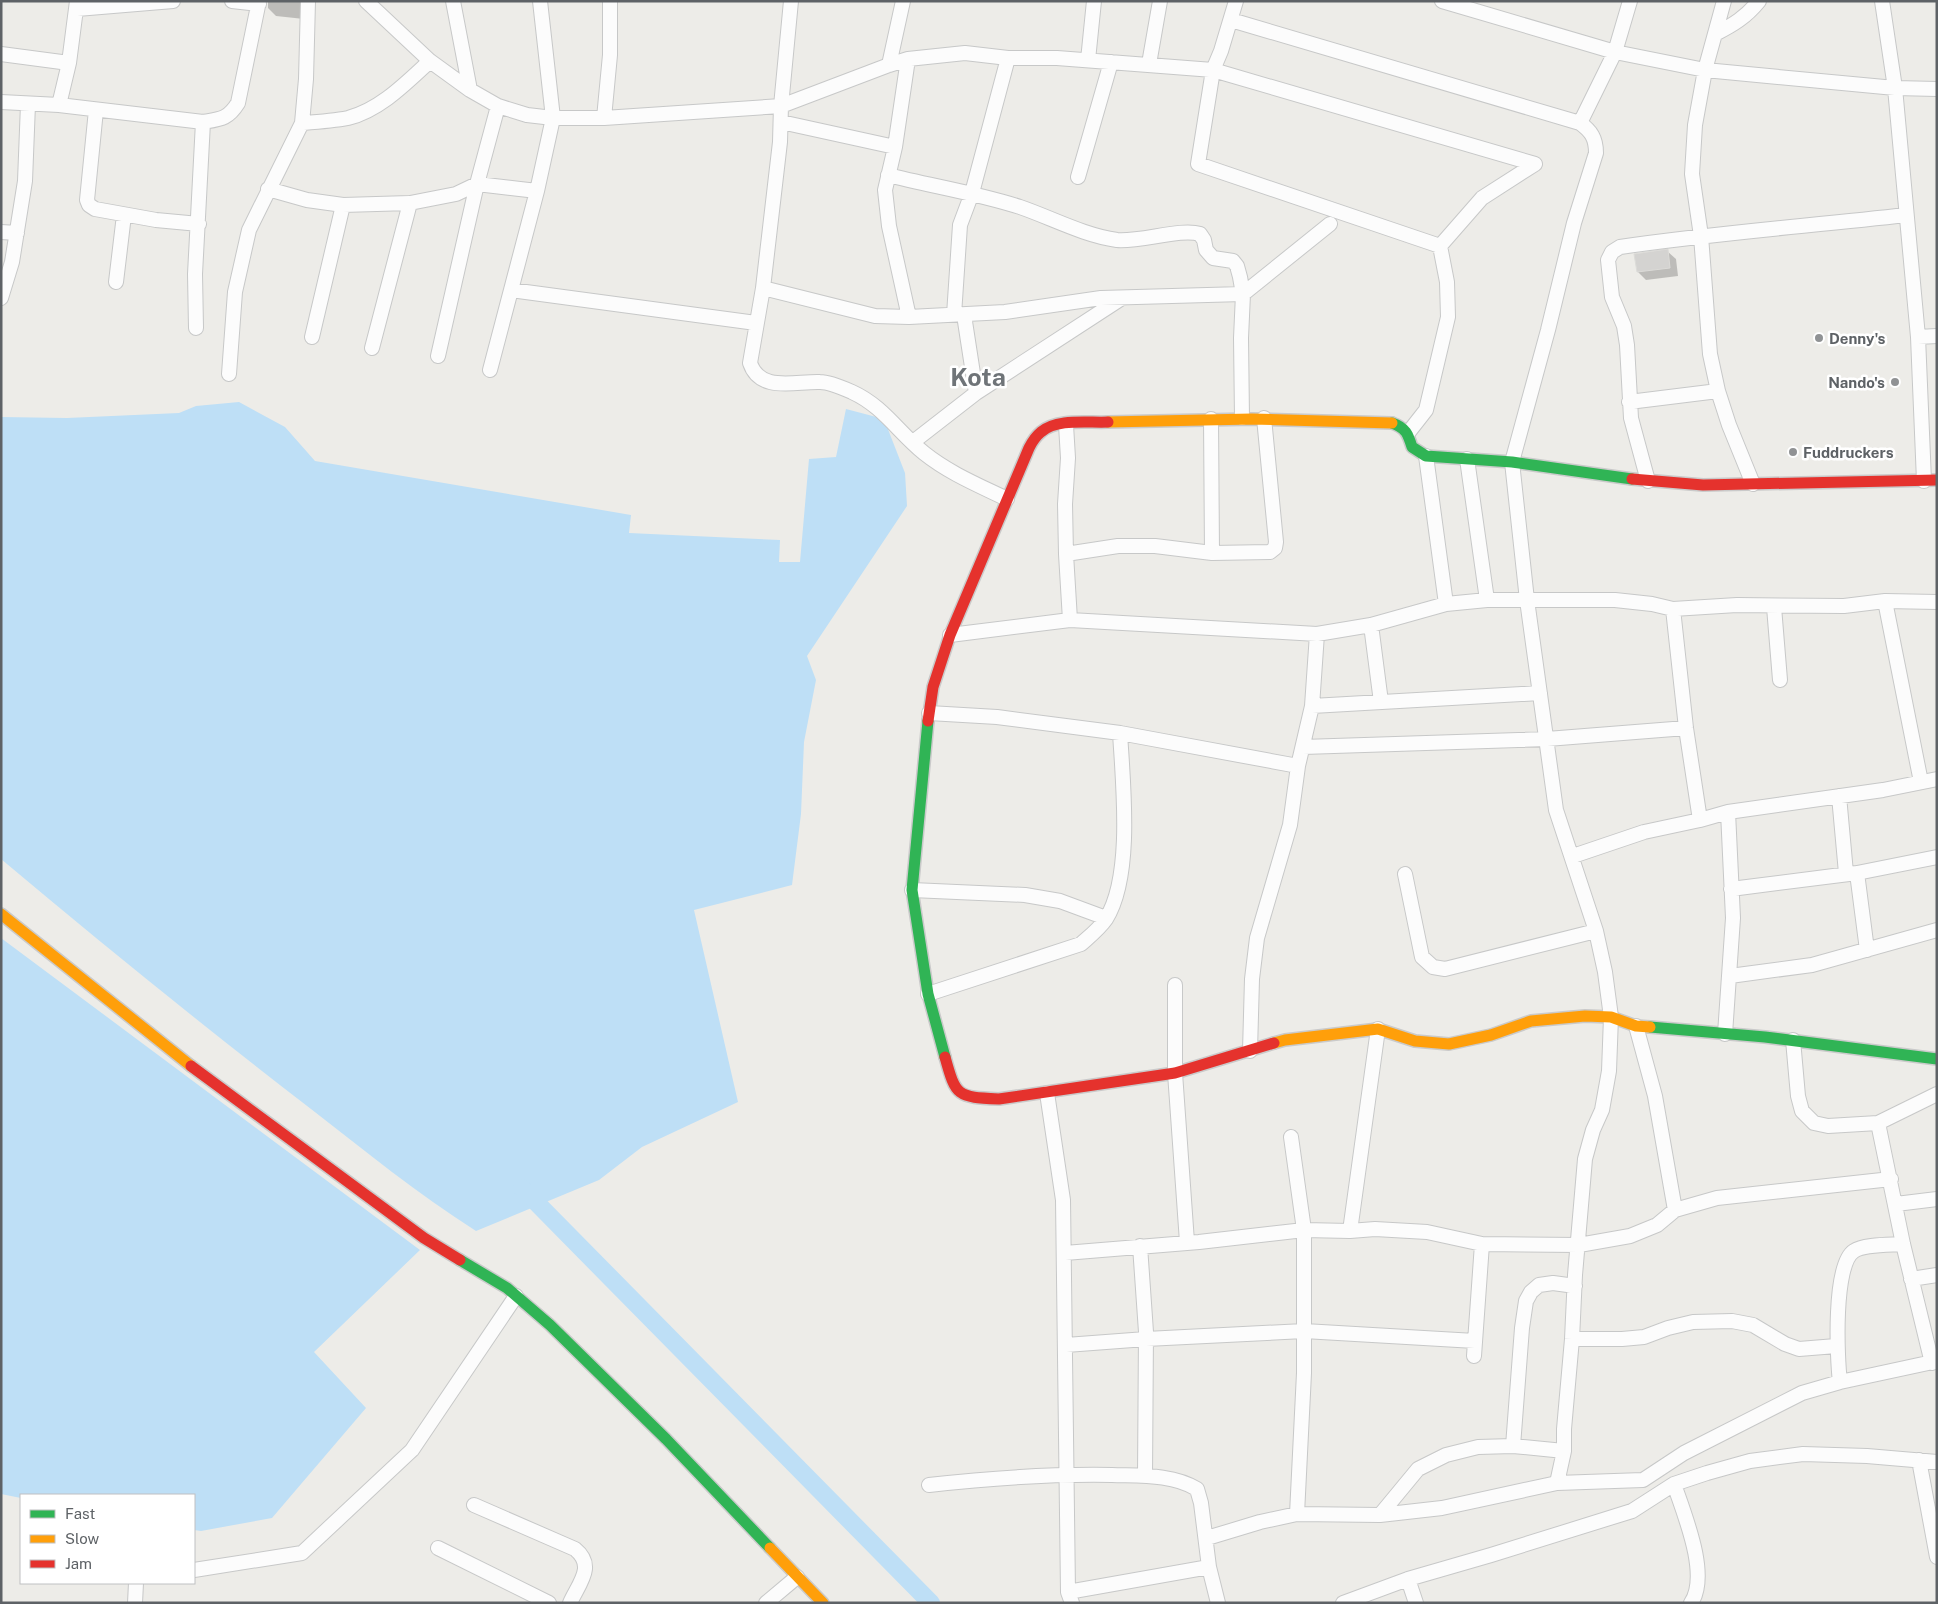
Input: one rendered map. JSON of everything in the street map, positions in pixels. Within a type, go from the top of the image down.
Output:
[{"type":"street","points":[[59,105],[69,63],[77,5],[173,1]]},
{"type":"street","points":[[1,102],[59,105],[203,122],[222,119],[232,113],[238,103],[259,3],[232,1]]},
{"type":"street","points":[[229,374],[237,283],[248,230],[302,123],[306,79],[308,1]]},
{"type":"street","points":[[366,1],[430,61],[470,90],[498,106],[527,115],[552,118],[604,118],[781,106],[889,64],[908,59],[965,53],[1008,58],[1088,60],[1213,70],[1535,164],[1482,198],[1440,246]]},
{"type":"street","points":[[453,1],[470,90]]},
{"type":"street","points":[[490,370],[537,191],[552,118],[540,1]]},
{"type":"street","points":[[604,118],[610,55],[610,1]]},
{"type":"street","points":[[791,1],[781,122],[763,288],[750,363],[753,373],[760,379],[776,383],[822,381],[851,391],[873,403],[923,452],[948,471],[1007,499]]},
{"type":"street","points":[[889,64],[903,1]]},
{"type":"street","points":[[1088,60],[1094,1]]},
{"type":"street","points":[[1149,64],[1160,1]]},
{"type":"street","points":[[1236,1],[1213,70],[1198,164],[1440,246]]},
{"type":"street","points":[[1442,1],[1615,52],[1705,70],[1895,88],[1937,89]]},
{"type":"street","points":[[1580,123],[1615,52],[1630,1]]},
{"type":"street","points":[[1724,1],[1705,70],[1695,125],[1692,174],[1701,236],[1710,354],[1718,392],[1753,484]]},
{"type":"street","points":[[1715,34],[1736,24],[1749,14],[1759,1]]},
{"type":"street","points":[[1882,1],[1895,88],[1930,480],[1703,485],[1648,481],[1512,462],[1426,456],[1412,446],[1408,433],[1403,427],[1392,422],[1242,418],[1066,425],[1047,428],[1037,436],[1029,448],[950,635],[933,687],[912,890],[928,994],[953,1086],[962,1094],[974,1098],[999,1099],[1175,1073],[1285,1040],[1378,1029],[1415,1041],[1449,1044],[1491,1035],[1531,1021],[1585,1016],[1611,1017],[1636,1026],[1792,1040],[1937,1059]]},
{"type":"street","points":[[1231,20],[1580,123],[1590,130],[1596,141],[1596,153],[1574,223],[1548,330],[1512,462],[1527,600],[1556,810],[1564,839],[1573,856],[1596,932],[1605,972],[1611,1017],[1609,1071],[1602,1110],[1593,1130],[1586,1159],[1564,1429],[1564,1451],[1556,1483]]},
{"type":"street","points":[[1,54],[69,63]]},
{"type":"street","points":[[976,393],[959,315],[960,225],[972,193],[1008,58]]},
{"type":"street","points":[[908,59],[895,147],[885,190],[889,226],[910,317]]},
{"type":"street","points":[[302,123],[348,118],[371,109],[430,61]]},
{"type":"street","points":[[1078,177],[1111,62]]},
{"type":"street","points":[[1,298],[12,262],[25,181],[28,104]]},
{"type":"street","points":[[438,356],[477,184],[498,106]]},
{"type":"street","points":[[96,110],[88,200],[90,205],[95,209],[124,215],[199,224]]},
{"type":"street","points":[[196,328],[195,274],[203,122]]},
{"type":"street","points":[[781,122],[895,147]]},
{"type":"street","points":[[888,175],[943,189],[972,193],[1081,230],[1118,240],[1187,233],[1200,234],[1208,254],[1219,260],[1233,261],[1237,266],[1242,294],[1242,418]]},
{"type":"street","points":[[268,189],[307,200],[343,205],[410,203],[456,194],[477,184],[537,191]]},
{"type":"street","points":[[372,348],[410,203]]},
{"type":"street","points":[[312,338],[343,205]]},
{"type":"street","points":[[116,282],[124,215]]},
{"type":"street","points":[[1648,481],[1629,402],[1627,345],[1624,326],[1612,297],[1608,260],[1612,252],[1620,247],[1701,236],[1906,215]]},
{"type":"street","points":[[763,288],[875,316],[910,317],[1004,312],[1101,298],[1242,294],[1330,224]]},
{"type":"street","points":[[1,232],[17,233]]},
{"type":"street","points":[[1408,433],[1426,410],[1448,317],[1447,282],[1440,246]]},
{"type":"street","points":[[511,290],[756,323]]},
{"type":"street","points":[[912,442],[976,393],[1122,297]]},
{"type":"street","points":[[1918,336],[1937,336]]},
{"type":"street","points":[[1629,402],[1718,392]]},
{"type":"street","points":[[1066,554],[1118,546],[1155,546],[1212,553],[1270,552],[1275,548],[1276,534],[1264,418]]},
{"type":"street","points":[[1210,419],[1212,553]]},
{"type":"street","points":[[1066,425],[1068,458],[1065,504],[1066,554],[1070,620]]},
{"type":"street","points":[[1426,456],[1446,604]]},
{"type":"street","points":[[1467,459],[1486,600]]},
{"type":"street","points":[[950,635],[1070,620],[1317,634],[1372,625],[1446,604],[1486,600],[1615,600],[1652,604],[1673,609],[1737,605],[1774,607],[1844,606],[1885,601],[1937,602]]},
{"type":"street","points":[[1885,601],[1921,782]]},
{"type":"street","points":[[1774,607],[1780,680]]},
{"type":"street","points":[[1673,609],[1686,728],[1700,820]]},
{"type":"street","points":[[1372,625],[1381,702]]},
{"type":"street","points":[[1250,1051],[1252,978],[1257,938],[1290,825],[1298,766],[1312,706],[1317,634]]},
{"type":"street","points":[[1312,706],[1540,693]]},
{"type":"street","points":[[929,713],[997,717],[1120,733],[1298,766]]},
{"type":"street","points":[[1303,747],[1547,739],[1686,728]]},
{"type":"street","points":[[928,994],[1081,944],[1097,930],[1106,918],[1118,892],[1125,829],[1120,733]]},
{"type":"street","points":[[1573,856],[1644,832],[1728,812],[1839,796],[1937,779]]},
{"type":"street","points":[[1839,796],[1851,873],[1867,950]]},
{"type":"street","points":[[1725,1034],[1733,918],[1728,812]]},
{"type":"street","points":[[1731,889],[1851,873],[1937,856]]},
{"type":"street","points":[[1405,874],[1422,957],[1433,967],[1445,969],[1596,932]]},
{"type":"street","points":[[912,890],[1025,895],[1060,901],[1106,918]]},
{"type":"street","points":[[1,914],[171,1051],[424,1238],[507,1288],[550,1325],[666,1439],[823,1603]]},
{"type":"street","points":[[1730,976],[1812,965],[1937,930]]},
{"type":"street","points":[[1175,985],[1175,1073],[1187,1242]]},
{"type":"street","points":[[1636,1026],[1655,1096],[1675,1210]]},
{"type":"street","points":[[1350,1231],[1378,1029]]},
{"type":"street","points":[[1792,1040],[1798,1096],[1802,1112],[1814,1123],[1828,1126],[1878,1122],[1937,1094]]},
{"type":"street","points":[[1047,1093],[1063,1200],[1070,1598],[1209,1567]]},
{"type":"street","points":[[1207,1538],[1260,1522],[1297,1514],[1380,1514],[1442,1508],[1556,1483],[1644,1480],[1684,1453],[1802,1393],[1840,1382],[1934,1362],[1912,1279],[1878,1122]]},
{"type":"street","points":[[1291,1137],[1304,1230],[1304,1373],[1297,1514]]},
{"type":"street","points":[[1065,1253],[1304,1230],[1350,1231],[1375,1229],[1427,1232],[1482,1244],[1579,1245],[1630,1236],[1657,1225],[1675,1210],[1717,1198],[1891,1179]]},
{"type":"street","points":[[1896,1204],[1937,1199]]},
{"type":"street","points":[[1474,1356],[1482,1244]]},
{"type":"street","points":[[1840,1382],[1836,1346],[1841,1275],[1846,1260],[1854,1251],[1904,1244]]},
{"type":"street","points":[[1140,1246],[1146,1338],[1145,1476]]},
{"type":"street","points":[[1912,1279],[1937,1275]]},
{"type":"street","points":[[1512,1446],[1526,1300],[1539,1285],[1553,1283],[1575,1286]]},
{"type":"street","points":[[195,1570],[302,1553],[412,1450],[516,1296]]},
{"type":"street","points":[[1572,1339],[1644,1337],[1668,1328],[1693,1322],[1732,1321],[1753,1325],[1786,1344],[1799,1349],[1836,1346]]},
{"type":"street","points":[[1066,1345],[1146,1338],[1304,1331],[1475,1341]]},
{"type":"street","points":[[1380,1514],[1418,1469],[1446,1455],[1478,1447],[1512,1446],[1564,1451]]},
{"type":"street","points":[[1343,1603],[1408,1579],[1632,1511],[1652,1500],[1674,1484],[1750,1461],[1803,1454],[1937,1462]]},
{"type":"street","points":[[1918,1460],[1937,1557]]},
{"type":"street","points":[[930,1485],[991,1478],[1068,1474],[1145,1476],[1186,1482],[1197,1489],[1201,1503],[1207,1538],[1209,1567],[1218,1603]]},
{"type":"street","points":[[1644,1480],[1652,1500]]},
{"type":"street","points":[[1674,1484],[1694,1548],[1698,1577],[1693,1599],[1690,1603]]},
{"type":"street","points":[[474,1505],[575,1548],[581,1554],[586,1563],[586,1570],[570,1603]]},
{"type":"street","points":[[438,1548],[549,1603]]},
{"type":"street","points":[[767,1603],[797,1577]]},
{"type":"street","points":[[1408,1579],[1416,1603]]},
{"type":"street","points":[[135,1603],[136,1584]]},
{"type":"water","points":[[239,402],[285,427],[315,461],[631,515],[629,533],[780,540],[779,562],[800,562],[809,459],[836,457],[846,409],[884,419],[905,473],[907,506],[807,656],[816,680],[804,742],[801,814],[792,885],[694,910],[738,1102],[642,1147],[599,1180],[476,1231],[413,1187],[272,1079],[116,955],[1,859],[1,417],[67,418],[179,413],[196,406]]},
{"type":"water","points":[[1,938],[420,1250],[314,1352],[366,1408],[272,1518],[201,1531],[195,1530],[195,1494],[20,1494],[20,1498],[1,1494]]},
{"type":"building","points":[[1668,249],[1670,268],[1637,272],[1634,254]]},
{"type":"waterway","points":[[522,1188],[931,1603]]},
{"type":"traffic: fast","points":[[1392,423],[1403,429],[1408,435],[1412,447],[1426,456],[1512,462],[1632,479]]},
{"type":"traffic: fast","points":[[928,721],[912,890],[928,994],[945,1057]]},
{"type":"traffic: fast","points":[[1650,1027],[1765,1037],[1937,1059]]},
{"type":"traffic: fast","points":[[460,1260],[507,1288],[550,1325],[666,1439],[770,1548]]},
{"type":"traffic: slow","points":[[1108,422],[1252,419],[1392,423]]},
{"type":"traffic: slow","points":[[1,914],[191,1066]]},
{"type":"traffic: slow","points":[[1274,1043],[1285,1040],[1378,1029],[1415,1041],[1449,1044],[1491,1035],[1531,1021],[1585,1016],[1611,1017],[1636,1026],[1650,1027]]},
{"type":"traffic: slow","points":[[770,1548],[823,1603]]},
{"type":"traffic: jam","points":[[928,721],[933,687],[950,635],[1031,444],[1041,432],[1055,425],[1073,422],[1108,422]]},
{"type":"traffic: jam","points":[[1632,479],[1703,485],[1937,480]]},
{"type":"traffic: jam","points":[[945,1057],[952,1080],[960,1092],[974,1097],[999,1099],[1175,1073],[1274,1043]]},
{"type":"traffic: jam","points":[[191,1066],[424,1238],[460,1260]]},
{"type":"place","name":"Denny's","points":[[1819,338]]},
{"type":"place","name":"Nando's","points":[[1895,382]]},
{"type":"place","name":"Fuddruckers","points":[[1793,452]]},
{"type":"district","name":"Kota","points":[[978,377]]}]
